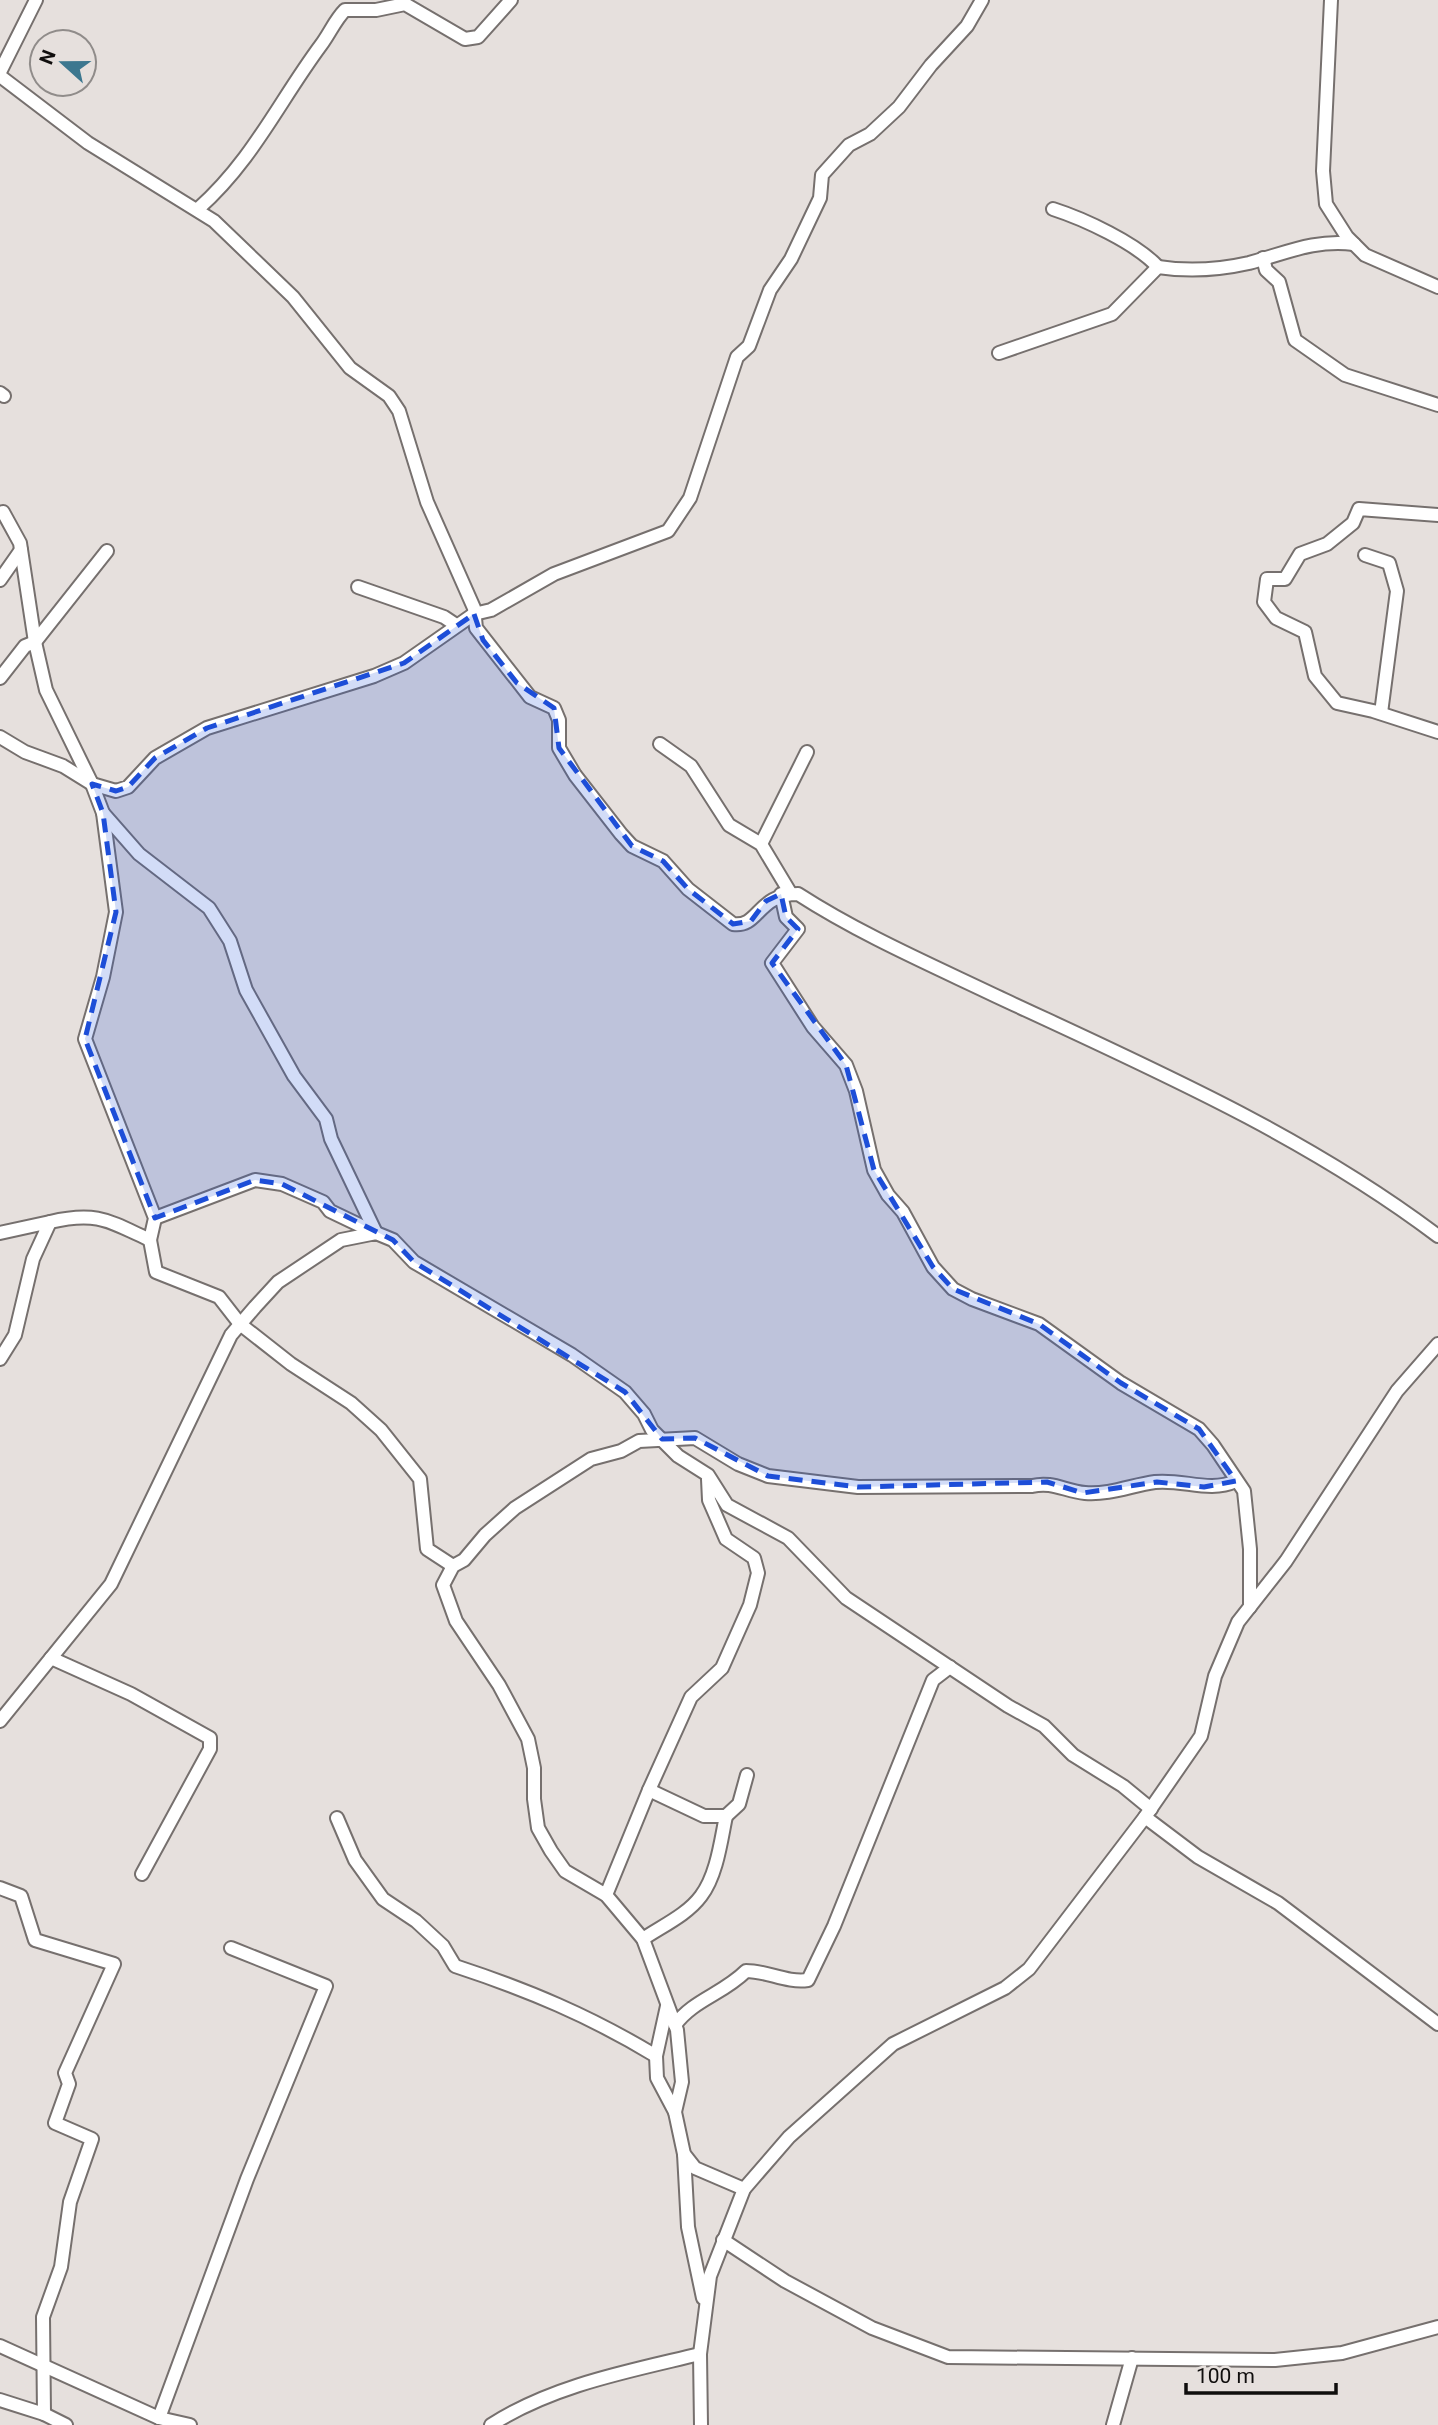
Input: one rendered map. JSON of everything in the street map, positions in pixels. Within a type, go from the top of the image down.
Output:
[{"type":"street","points":[[36,0],[0,74],[88,143],[198,209],[266,268],[350,368],[389,396],[427,502],[460,571],[483,640],[506,664],[517,683],[530,697],[554,708],[559,720],[559,748],[575,775],[632,846],[663,861],[688,889],[733,924],[742,925],[751,921],[766,901],[786,894],[798,894],[904,952],[1202,1092],[1272,1129],[1397,1205],[1438,1236]]},
{"type":"street","points":[[198,209],[220,190],[262,137],[298,76],[345,10],[376,10],[405,4],[466,39],[478,37],[511,0]]},
{"type":"street","points":[[0,737],[25,752],[63,766],[93,784],[116,791],[128,787],[155,758],[207,728],[374,676],[404,663],[474,614],[491,610],[554,574],[668,531],[690,498],[737,357],[749,346],[770,290],[790,259],[820,198],[822,175],[849,145],[870,134],[899,107],[931,65],[967,26],[982,0]]},
{"type":"street","points":[[1331,0],[1323,171],[1326,204],[1365,255],[1438,287]]},
{"type":"street","points":[[1053,209],[1082,218],[1145,253],[1158,267],[1205,271],[1315,243],[1354,244]]},
{"type":"street","points":[[1263,258],[1266,270],[1279,282],[1296,340],[1345,375],[1438,405]]},
{"type":"street","points":[[999,353],[1112,314],[1158,267]]},
{"type":"street","points":[[1438,515],[1359,509],[1353,523],[1327,544],[1300,554],[1285,579],[1267,579],[1264,602],[1276,618],[1306,632],[1312,667],[1326,693],[1337,703],[1381,713],[1438,732]]},
{"type":"street","points":[[0,513],[3,512],[21,550],[35,642],[46,690],[93,784],[103,813],[116,912],[85,1039],[155,1218],[150,1240],[156,1272],[219,1297],[240,1324],[291,1364],[351,1403],[381,1430],[420,1479],[427,1549],[453,1566]]},
{"type":"street","points":[[0,580],[21,550]]},
{"type":"street","points":[[0,678],[25,646],[35,642],[107,551]]},
{"type":"street","points":[[1365,555],[1389,563],[1397,591],[1381,713]]},
{"type":"street","points":[[358,587],[444,617],[456,625]]},
{"type":"street","points":[[660,744],[691,766],[729,825],[761,844],[786,894],[786,917],[798,929],[772,962],[813,1027],[846,1065],[856,1091],[874,1170],[933,1267],[953,1289],[972,1299],[1039,1324],[1121,1383],[1199,1429],[1244,1491],[1249,1538],[1250,1607]]},
{"type":"street","points":[[761,844],[807,752]]},
{"type":"street","points":[[103,813],[139,854],[209,908],[230,941],[246,990],[294,1076],[326,1119],[331,1139],[376,1233]]},
{"type":"street","points":[[155,1218],[255,1180],[282,1184],[323,1202],[330,1210],[393,1240],[414,1262],[572,1354],[625,1392],[678,1456],[708,1475],[727,1505],[788,1538],[846,1598],[1044,1726],[1073,1755],[1123,1786],[1148,1813],[1198,1857],[1278,1903],[1438,2024]]},
{"type":"street","points":[[0,1233],[81,1215],[108,1222],[150,1240]]},
{"type":"street","points":[[0,1359],[15,1335],[33,1259],[50,1222]]},
{"type":"street","points":[[1,1717],[111,1584],[193,1407],[231,1335],[278,1282],[341,1240],[376,1233]]},
{"type":"street","points":[[701,2425],[701,2354],[710,2276],[744,2189],[789,2137],[893,2044],[1005,1988],[1029,1969],[1148,1813],[1201,1736],[1215,1676],[1238,1622],[1286,1561],[1397,1391],[1438,1345]]},
{"type":"street","points":[[675,2112],[682,2082],[675,2025],[643,1939],[606,1895],[565,1871],[538,1828],[534,1768],[528,1739],[499,1685],[471,1648],[447,1602],[443,1585],[453,1566],[464,1560],[485,1535],[515,1508],[592,1459],[621,1451],[639,1441],[695,1438],[738,1464],[768,1476],[858,1487],[1032,1486],[1047,1482],[1083,1493],[1108,1492],[1157,1482],[1204,1487],[1224,1486],[1236,1480]]},
{"type":"street","points":[[606,1895],[691,1696],[722,1668],[750,1605],[758,1573],[754,1558],[726,1539],[709,1500],[708,1475]]},
{"type":"street","points":[[51,1658],[131,1694],[210,1738],[210,1749],[142,1874]]},
{"type":"street","points":[[675,2025],[683,2013],[729,1988],[746,1971],[759,1971],[796,1982],[808,1980],[834,1926],[933,1680],[950,1667]]},
{"type":"street","points":[[643,1939],[683,1913],[702,1895],[713,1867],[726,1816],[738,1804],[747,1775]]},
{"type":"street","points":[[649,1790],[704,1816],[726,1816]]},
{"type":"street","points":[[337,1818],[355,1860],[383,1899],[416,1921],[443,1946],[455,1966],[547,1998],[599,2022],[656,2056]]},
{"type":"street","points":[[0,1888],[22,1896],[35,1940],[114,1964],[65,2073],[69,2084],[55,2123],[92,2139],[70,2202],[61,2267],[43,2317],[41,2362],[44,2414]]},
{"type":"street","points":[[159,2418],[242,2191],[326,1986],[231,1948]]},
{"type":"street","points":[[668,2004],[656,2056],[657,2078],[675,2112],[684,2154],[688,2227],[705,2305]]},
{"type":"street","points":[[684,2154],[695,2168],[744,2189]]},
{"type":"street","points":[[723,2240],[785,2281],[872,2328],[948,2357],[1275,2360],[1317,2357],[1438,2327]]},
{"type":"street","points":[[0,2346],[41,2362],[159,2418],[190,2425]]},
{"type":"street","points":[[491,2425],[508,2414],[596,2379],[701,2354]]},
{"type":"street","points":[[1113,2425],[1132,2358]]},
{"type":"street","points":[[0,2400],[44,2414],[66,2425]]},
{"type":"highlighted area","points":[[474,614],[483,640],[517,683],[554,708],[559,748],[632,846],[663,861],[688,889],[733,924],[751,921],[766,901],[781,894],[786,917],[798,929],[772,963],[846,1065],[874,1170],[933,1267],[953,1289],[1039,1324],[1121,1383],[1199,1429],[1236,1481],[1204,1487],[1157,1482],[1083,1493],[1047,1482],[858,1487],[768,1476],[695,1438],[662,1439],[625,1392],[414,1262],[393,1240],[282,1184],[255,1180],[155,1218],[85,1039],[116,912],[103,813],[92,784],[116,791],[128,787],[155,758],[207,728],[404,663]]}]
